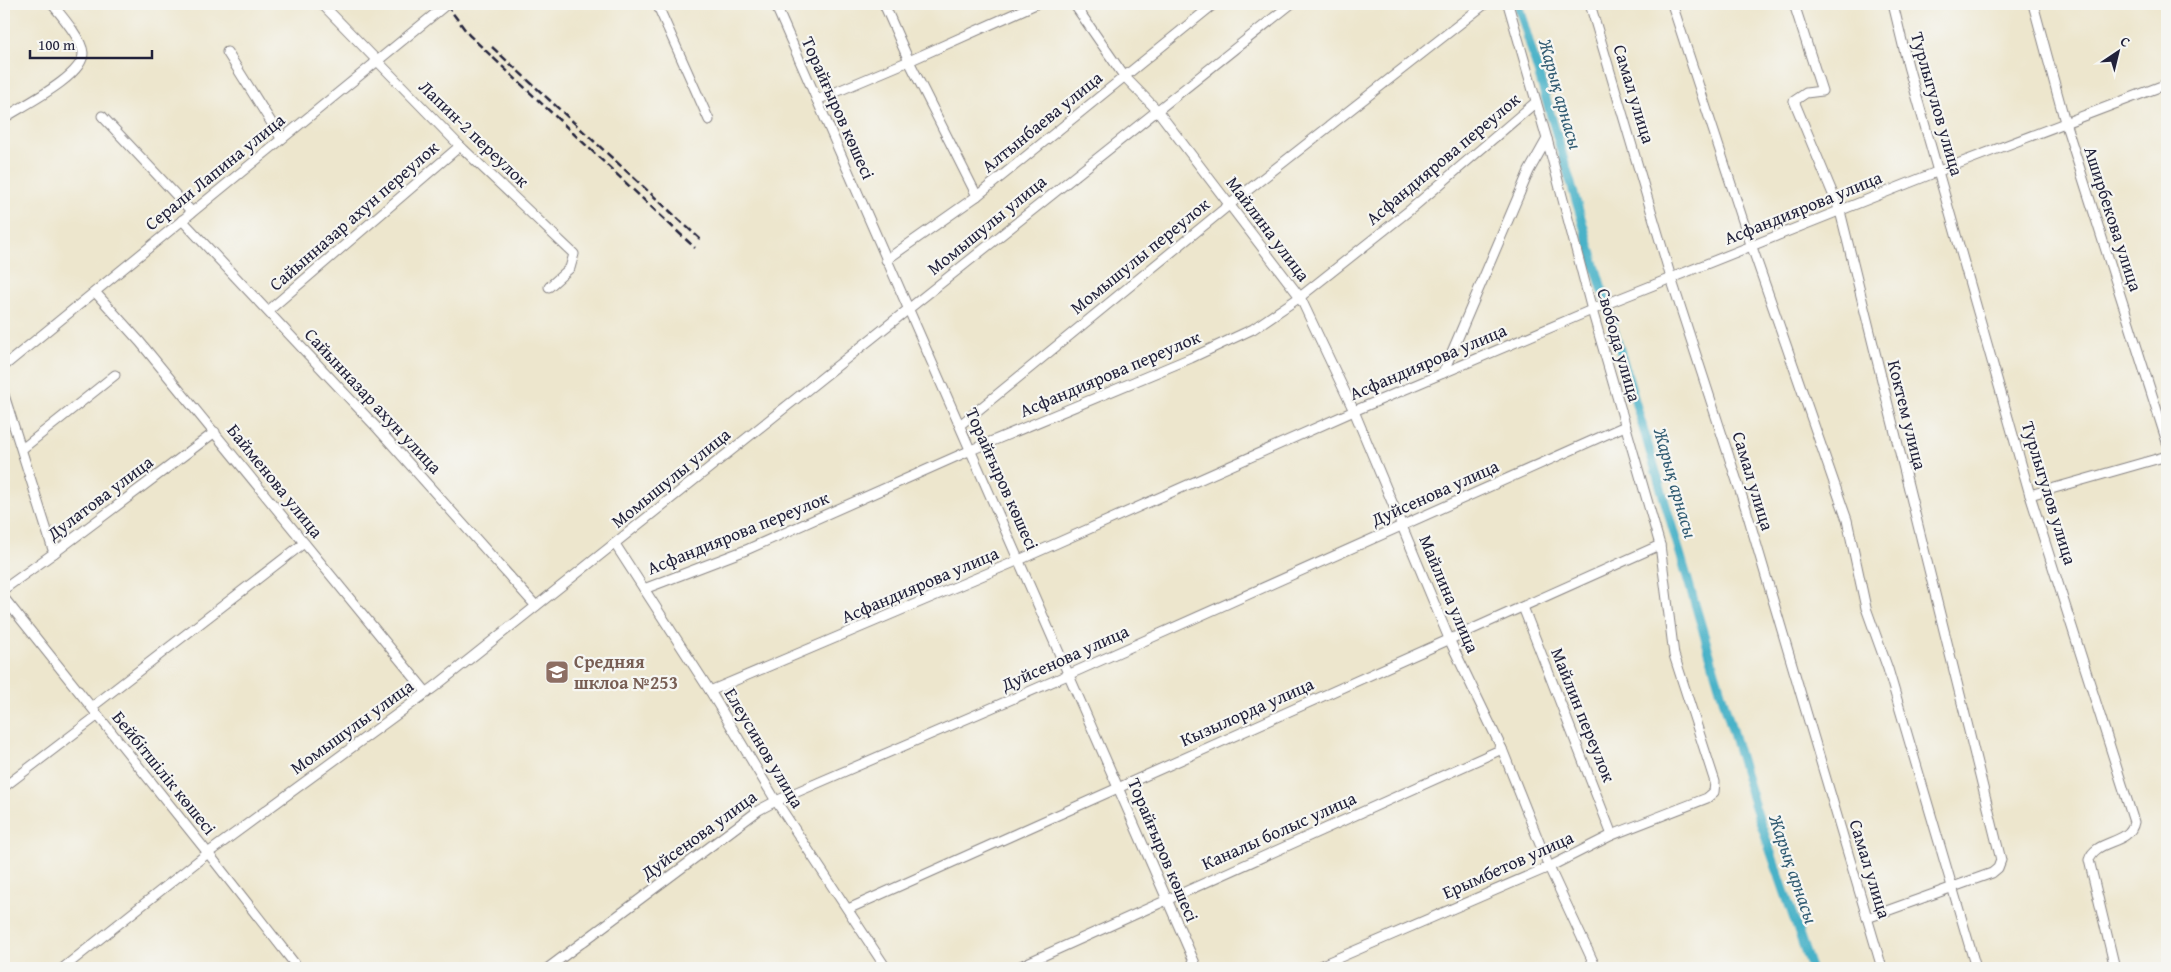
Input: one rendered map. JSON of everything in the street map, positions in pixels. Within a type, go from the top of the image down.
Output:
[{"type":"street","points":[[4,118],[71,76],[80,65],[83,53],[79,40],[52,4]]},
{"type":"street","name":"Лапин-2 переулок","points":[[322,4],[460,146],[574,254],[570,268],[549,287]]},
{"type":"street","name":"Серали Лапина улица","points":[[4,366],[447,4]]},
{"type":"street","points":[[657,4],[709,120]]},
{"type":"street","name":"Торайғыров көшесі","points":[[775,4],[886,260],[909,308],[1070,674],[1196,968]]},
{"type":"street","points":[[884,4],[909,61],[977,196]]},
{"type":"street","points":[[817,100],[1036,4]]},
{"type":"street","name":"Майлина улица","points":[[1074,4],[1124,76],[1157,110],[1300,298],[1354,411],[1450,641],[1502,749],[1549,867],[1596,968]]},
{"type":"street","name":"Алтынбаева улица","points":[[886,260],[977,196],[1214,4]]},
{"type":"street","name":"Момышулы улица","points":[[63,968],[208,853],[427,693],[1291,4]]},
{"type":"street","name":"Момышулы переулок","points":[[960,425],[1230,204],[1485,4]]},
{"type":"street","name":"Свобода улица","points":[[1508,4],[1547,139],[1592,310],[1660,545],[1674,656],[1715,782],[1714,792]]},
{"type":"street","name":"Самал улица","points":[[1590,4],[1672,278],[1746,509],[1882,968]]},
{"type":"street","points":[[1672,4],[1745,227],[1847,520],[1866,608],[1888,669],[1976,968]]},
{"type":"street","name":"Коктем улица","points":[[1794,4],[1822,91],[1806,93],[1794,101],[1840,211],[2001,860],[1998,868],[1992,873],[1952,888]]},
{"type":"street","name":"Турлыгулов улица","points":[[1893,4],[1908,66],[2030,495],[2134,822],[2129,834],[2095,850],[2089,860],[2114,968]]},
{"type":"street","name":"Аширбекова улица","points":[[2033,4],[2065,122],[2167,442]]},
{"type":"street","points":[[227,52],[282,138]]},
{"type":"street","name":"Асфандиярова улица","points":[[710,691],[1020,560],[1354,411],[1601,306],[1939,171],[2167,84]]},
{"type":"street","name":"Асфандиярова переулок","points":[[644,589],[746,550],[971,450],[1191,358],[1253,329],[1300,298],[1411,208],[1536,102]]},
{"type":"street","points":[[102,116],[192,212]]},
{"type":"street","points":[[1443,373],[1529,171],[1547,139]]},
{"type":"street","name":"Сайынназар ахун переулок","points":[[268,311],[460,146]]},
{"type":"street","name":"Сайынназар ахун улица","points":[[182,220],[379,430],[536,606]]},
{"type":"street","name":"Байменова улица","points":[[95,292],[140,342],[215,432],[427,693]]},
{"type":"street","points":[[22,449],[115,375]]},
{"type":"street","points":[[4,395],[54,553]]},
{"type":"street","name":"Дуйсенова улица","points":[[548,968],[759,810],[776,801],[1070,674],[1625,426]]},
{"type":"street","name":"Дулатова улица","points":[[4,589],[215,432]]},
{"type":"street","points":[[2030,495],[2167,456]]},
{"type":"street","points":[[92,708],[304,543]]},
{"type":"street","name":"Елеусинов улица","points":[[615,544],[710,691],[776,801],[886,968]]},
{"type":"street","name":"Кызылорда улица","points":[[848,909],[1118,787],[1450,641],[1660,545]]},
{"type":"street","name":"Бейбітшілік көшесі","points":[[4,598],[298,968]]},
{"type":"street","name":"Майлин переулок","points":[[1523,607],[1612,835]]},
{"type":"street","points":[[4,787],[97,716]]},
{"type":"street","name":"Каналы болыс улица","points":[[1016,968],[1502,749]]},
{"type":"street","name":"Ерымбетов улица","points":[[1315,968],[1549,867],[1612,835],[1707,798],[1714,792]]},
{"type":"street","points":[[1867,918],[1952,888]]},
{"type":"waterway","name":"Жарық арнасы","points":[[1518,4],[1754,804],[1811,968]]},
{"type":"railway","points":[[446,4],[469,35],[695,248]]},
{"type":"railway","points":[[492,47],[700,239]]},
{"type":"place","name":"Средняя шклоа №253","points":[[557,672]]}]
